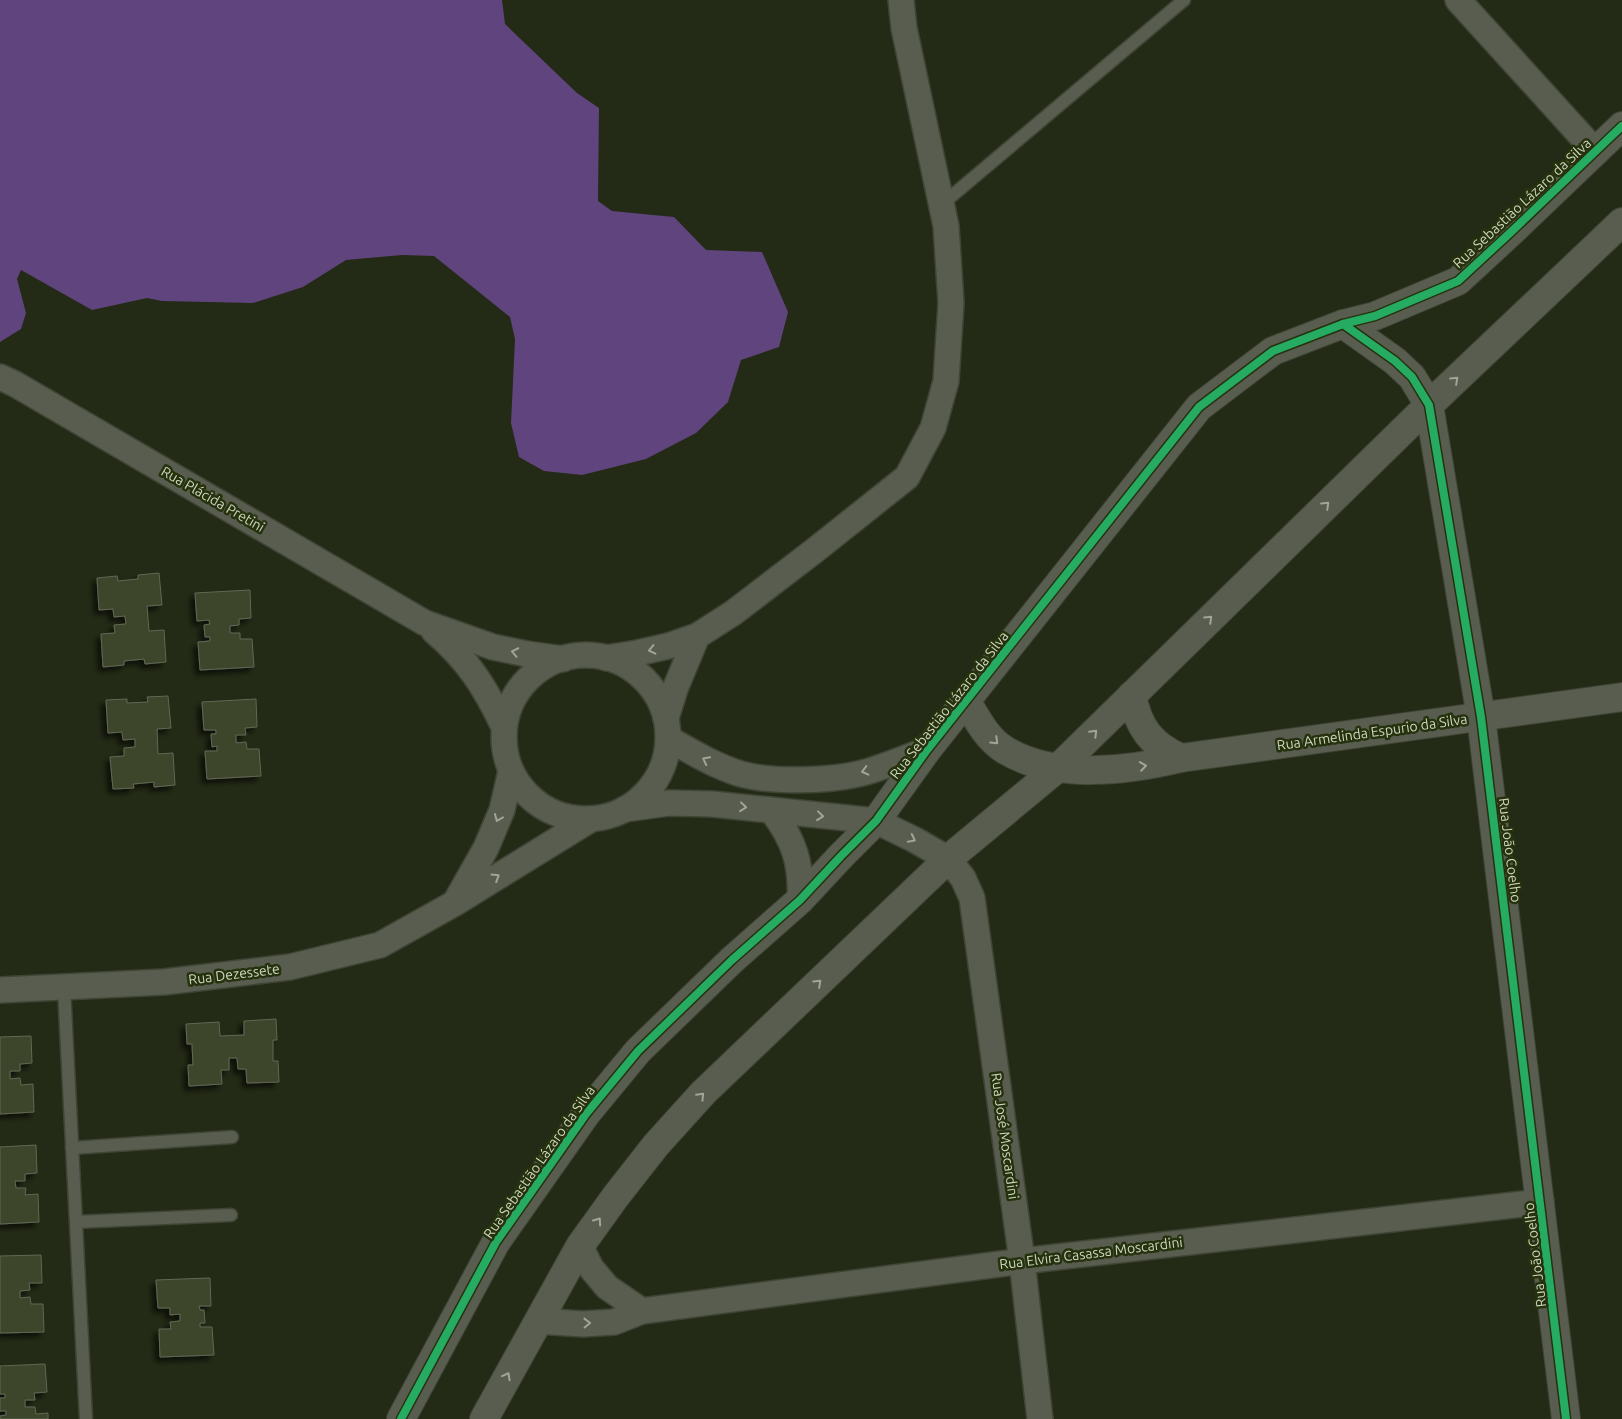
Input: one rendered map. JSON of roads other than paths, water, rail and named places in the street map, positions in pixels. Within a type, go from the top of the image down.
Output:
[{"type":"street","points":[[606,658],[660,648],[697,636],[734,613],[907,477],[933,428],[946,381],[951,303],[946,226],[904,28],[901,0]]},
{"type":"street","points":[[1458,0],[1595,151]]},
{"type":"street","name":"Rua Sebastião Lázaro da Silva","points":[[401,1419],[496,1242],[586,1114],[638,1051],[732,960],[800,900],[876,821],[927,750],[967,702],[1199,407],[1273,351],[1343,324],[1375,316],[1458,281],[1622,126]]},
{"type":"street","points":[[484,1419],[580,1246],[656,1145],[703,1093],[948,859],[1059,768],[1429,405],[1622,222]]},
{"type":"street","name":"Rua João Coelho","points":[[1343,324],[1394,361],[1412,377],[1429,405],[1481,717],[1566,1419]]},
{"type":"street","name":"Rua Plácida Pretini","points":[[0,377],[425,623],[492,647],[563,659]]},
{"type":"street","name":"Rua Plácida Pretini","points":[[425,623],[450,645],[472,669],[490,697],[504,727]]},
{"type":"street","points":[[625,810],[643,797],[657,780],[665,760],[675,689],[697,636]]},
{"type":"street","points":[[927,750],[865,772],[816,780],[771,778],[742,774],[718,765],[668,728],[658,697],[645,679],[627,666],[606,658],[584,655],[563,659],[541,669],[523,684],[511,704],[504,727],[504,742],[511,772],[525,792],[544,808],[566,817],[591,819],[625,810],[669,803],[712,804],[876,821],[948,859]]},
{"type":"street","points":[[1132,695],[1135,712],[1147,734],[1166,751],[1182,758]]},
{"type":"street","name":"Rua Armelinda Espurio da Silva","points":[[967,702],[982,728],[1003,749],[1030,763],[1084,770],[1133,768],[1182,758],[1622,697]]},
{"type":"street","points":[[455,903],[486,848],[502,810],[511,772]]},
{"type":"street","points":[[772,810],[782,824],[796,852],[800,868],[800,900]]},
{"type":"street","name":"Rua Dezessete","points":[[0,990],[164,982],[290,967],[380,945],[455,903],[591,819]]},
{"type":"street","name":"Rua José Moscardini","points":[[948,859],[963,878],[972,898],[1022,1261],[1040,1419]]},
{"type":"street","name":"Rua Elvira Casassa Moscardini","points":[[538,1321],[583,1324],[614,1322],[642,1311],[1022,1261],[1541,1202]]},
{"type":"street","points":[[580,1246],[591,1268],[607,1287],[642,1311]]},
{"type":"lane","points":[[941,204],[1184,0]]},
{"type":"lane","points":[[64,988],[86,1419]]},
{"type":"lane","points":[[72,1148],[232,1137]]},
{"type":"lane","points":[[76,1222],[231,1215]]}]
